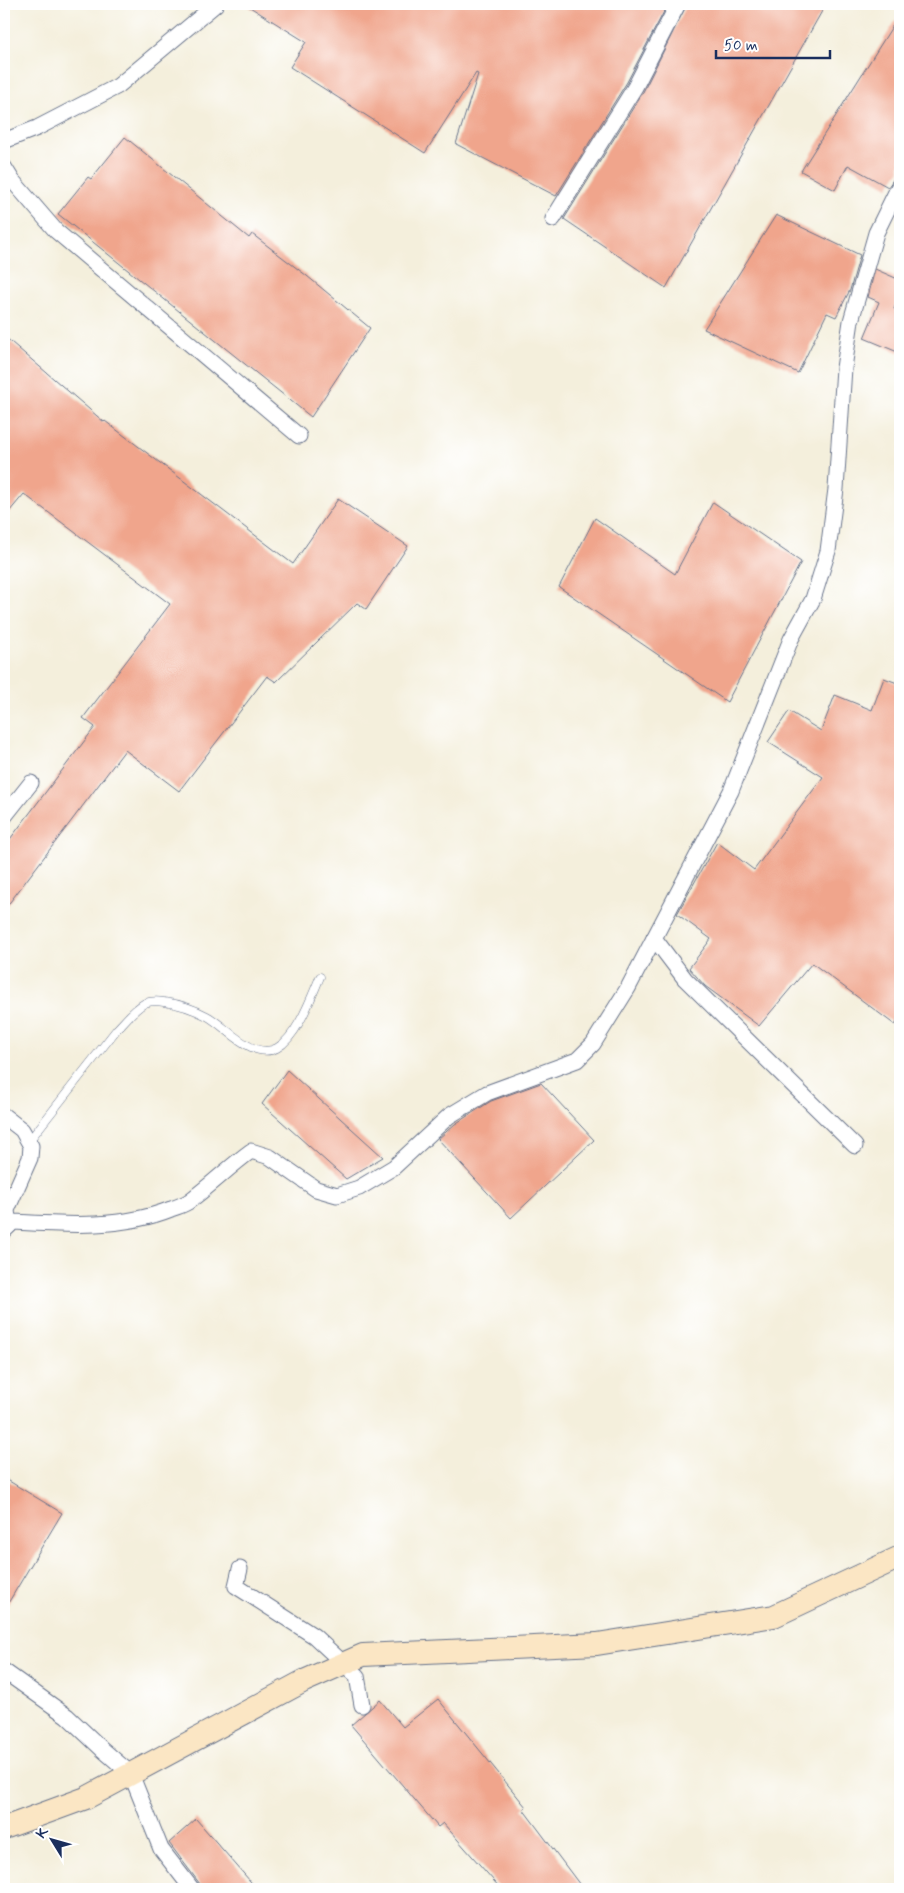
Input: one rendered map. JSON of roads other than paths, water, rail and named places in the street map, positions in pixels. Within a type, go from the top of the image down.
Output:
[{"type":"street","points":[[4,141],[37,128],[118,86],[216,4]]},
{"type":"street","points":[[553,219],[635,87],[678,4]]},
{"type":"street","points":[[4,167],[12,180],[56,231],[299,436]]},
{"type":"street","points":[[6,1228],[13,1222],[62,1225],[115,1224],[155,1216],[187,1203],[251,1151],[270,1157],[316,1189],[337,1195],[360,1188],[394,1167],[448,1116],[487,1093],[577,1060],[593,1044],[628,988],[731,792],[790,639],[813,599],[828,551],[836,489],[844,368],[850,321],[876,233],[900,184]]},
{"type":"street","points":[[4,817],[31,783]]},
{"type":"street","points":[[654,938],[685,979],[855,1146]]},
{"type":"street","points":[[4,1116],[22,1130],[31,1146],[30,1158],[7,1210],[6,1228]]},
{"type":"street","points":[[4,1828],[86,1798],[304,1681],[363,1655],[597,1644],[774,1616],[900,1557]]},
{"type":"street","points":[[240,1569],[236,1586],[314,1636],[357,1676],[362,1705]]},
{"type":"street","points":[[4,1671],[67,1716],[131,1774],[161,1849],[192,1889]]},
{"type":"lane","points":[[29,1142],[117,1029],[146,1003],[156,1001],[185,1007],[208,1017],[248,1046],[267,1051],[276,1048],[291,1034],[304,1014],[320,977]]}]
